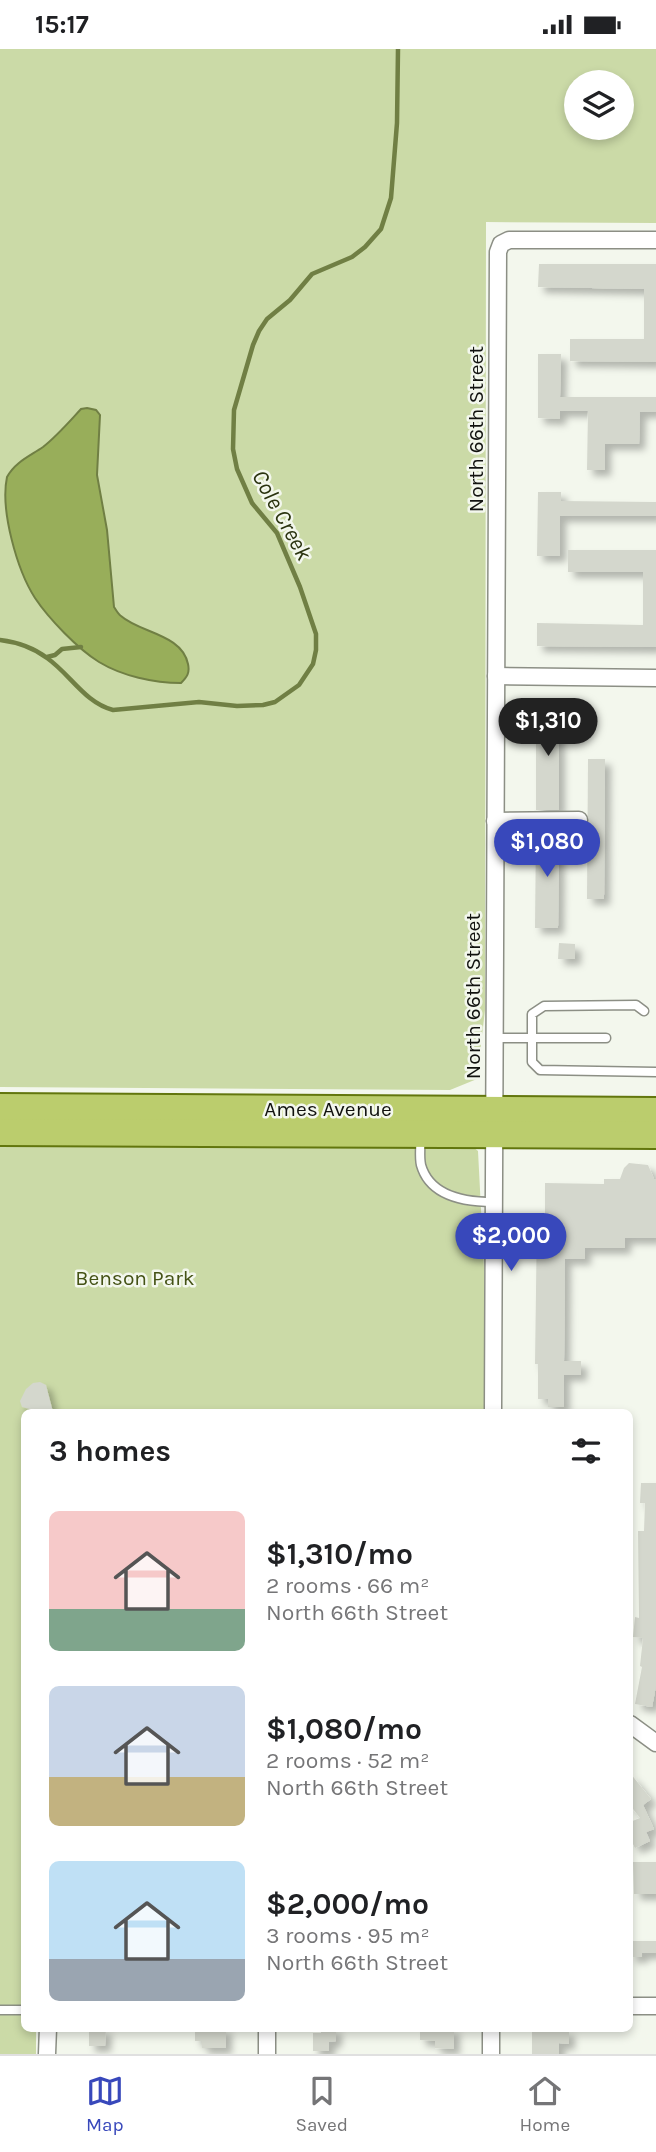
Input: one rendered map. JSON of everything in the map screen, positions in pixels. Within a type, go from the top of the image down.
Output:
[{"type":"main road","name":"Ames Avenue","points":[[0,1107],[493,1122],[656,1135]]},
{"type":"main road","name":"Ames Avenue","points":[[0,1132],[420,1135],[493,1122],[656,1111]]},
{"type":"street","name":"North 66th Street","points":[[493,1409],[498,252],[501,244],[509,240],[656,240]]},
{"type":"street","points":[[496,676],[656,678]]},
{"type":"street","points":[[495,821],[579,820]]},
{"type":"street","points":[[633,1726],[656,1743]]},
{"type":"street","points":[[633,2006],[656,2006]]},
{"type":"street","points":[[47,2054],[48,2032]]},
{"type":"street","points":[[267,2032],[267,2054]]},
{"type":"street","points":[[491,2032],[491,2054]]},
{"type":"lane","points":[[644,1011],[636,1005],[544,1006],[532,1014],[532,1062],[540,1070],[656,1072]]},
{"type":"lane","points":[[494,1038],[606,1038]]},
{"type":"lane","points":[[420,1135],[422,1168],[436,1188],[460,1200],[493,1202]]},
{"type":"lane","points":[[0,2010],[21,2010]]},
{"type":"green space","points":[[0,49],[656,49],[656,223],[486,222],[485,1010],[477,1079],[450,1090],[0,1087]]},
{"type":"green space","name":"Benson Park","points":[[0,1143],[473,1147],[478,1151],[484,1268],[484,1409],[21,1409],[21,2032],[36,2032],[36,2054],[0,2054]]},
{"type":"shaded area","points":[[81,409],[96,410],[100,415],[97,475],[107,530],[114,607],[129,622],[178,646],[189,667],[188,675],[181,683],[160,682],[128,675],[91,656],[64,633],[35,598],[16,556],[6,506],[7,477],[18,463],[43,447]]},
{"type":"building","points":[[539,264],[656,264],[656,362],[570,361],[570,339],[644,339],[644,289],[538,287]]},
{"type":"building","points":[[538,354],[561,354],[560,397],[656,397],[656,412],[640,412],[639,444],[605,444],[605,470],[587,470],[588,411],[560,411],[560,419],[538,418]]},
{"type":"building","points":[[538,492],[561,492],[561,501],[656,502],[656,516],[560,516],[560,556],[537,556]]},
{"type":"building","points":[[568,550],[656,550],[656,647],[537,646],[537,623],[643,625],[643,572],[568,572]]},
{"type":"building","points":[[536,706],[559,706],[559,810],[536,810]]},
{"type":"building","points":[[588,759],[605,759],[604,899],[587,899]]},
{"type":"building","points":[[536,831],[559,831],[558,928],[535,928]]},
{"type":"building","points":[[559,943],[575,944],[575,959],[558,959]]},
{"type":"building","points":[[629,1163],[648,1165],[656,1179],[656,1238],[625,1238],[625,1248],[585,1248],[585,1259],[565,1259],[564,1361],[581,1361],[581,1375],[564,1375],[564,1407],[548,1407],[548,1399],[538,1399],[538,1364],[535,1364],[537,1216],[545,1216],[545,1183],[604,1184],[604,1179],[620,1179]]},
{"type":"building","points":[[33,1383],[46,1385],[52,1409],[22,1407],[20,1401],[26,1389]]},
{"type":"building","points":[[641,1483],[656,1483],[656,1686],[652,1707],[635,1704],[642,1667],[643,1638],[633,1637],[635,1617],[639,1618],[638,1531],[644,1531],[645,1503],[640,1503]]},
{"type":"building","points":[[633,1777],[651,1799],[643,1805],[654,1829],[646,1832],[650,1841],[635,1848],[633,1821],[640,1818],[633,1809]]},
{"type":"building","points":[[633,1862],[656,1862],[656,1894],[634,1894]]},
{"type":"building","points":[[633,1941],[656,1941],[656,1953],[642,1953],[642,1957],[633,1957]]},
{"type":"building","points":[[89,2032],[106,2032],[105,2046],[89,2046]]},
{"type":"building","points":[[195,2032],[226,2032],[226,2048],[202,2048],[202,2041],[195,2041]]},
{"type":"building","points":[[336,2032],[336,2041],[329,2042],[329,2051],[313,2051],[313,2033]]},
{"type":"building","points":[[420,2032],[454,2032],[454,2049],[435,2048],[435,2041],[420,2040]]},
{"type":"building","points":[[532,2032],[569,2032],[569,2044],[559,2043],[559,2054],[532,2054]]},
{"type":"waterway","name":"Cole Creek","points":[[0,640],[25,646],[42,654],[94,701],[113,710],[199,702],[237,706],[263,705],[275,702],[299,685],[313,664],[316,634],[277,533],[252,503],[237,469],[233,449],[234,410],[253,345],[267,319],[290,300],[312,274],[352,257],[381,229],[391,198],[397,123],[398,49]]},
{"type":"waterway","points":[[47,657],[62,649],[81,647]]}]
